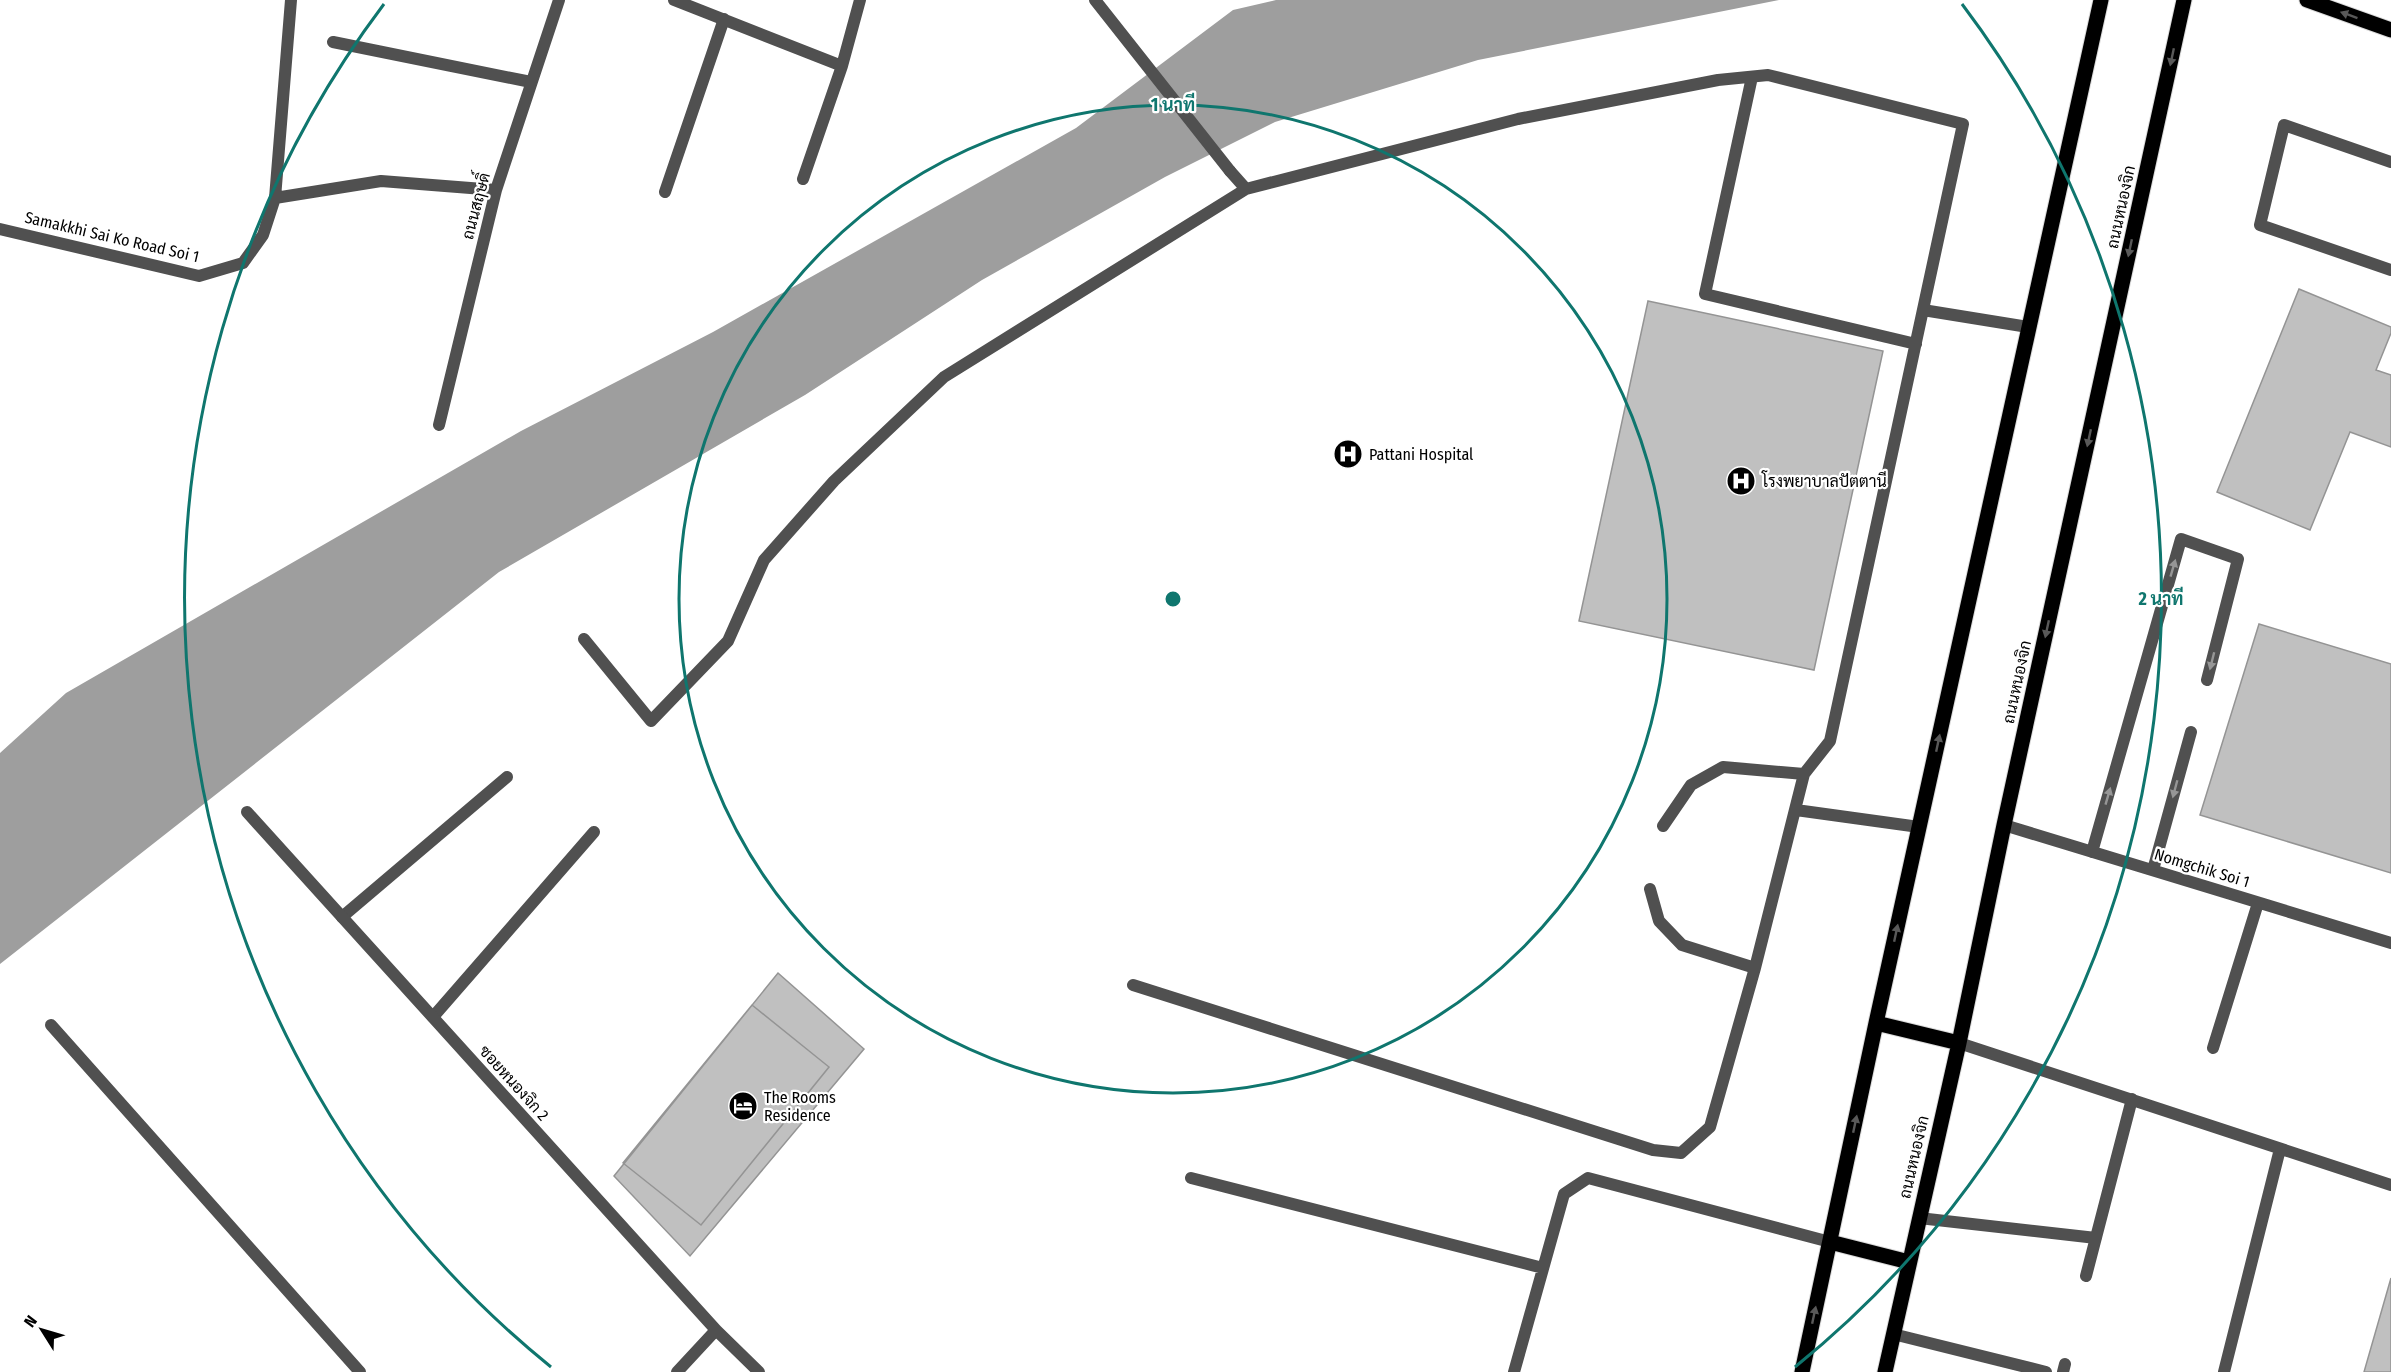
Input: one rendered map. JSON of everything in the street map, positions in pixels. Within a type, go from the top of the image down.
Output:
[{"type":"main road","points":[[1802,1372],[2028,327],[2102,0]]},
{"type":"main road","name":"ถนนหนองจิก","points":[[1885,1372],[1959,1043],[2004,825],[2184,0]]},
{"type":"main road","points":[[2307,0],[2391,30]]},
{"type":"main road","points":[[1876,1023],[1959,1043]]},
{"type":"main road","points":[[1830,1242],[1909,1262]]},
{"type":"street","name":"Samakkhi Sai Ko Road Soi 1","points":[[0,228],[199,276],[243,263],[263,235],[275,198],[291,0]]},
{"type":"street","name":"ถนนสฤษดิ์","points":[[439,425],[496,190],[559,0]]},
{"type":"street","points":[[674,0],[842,66]]},
{"type":"street","points":[[802,179],[842,66],[860,0]]},
{"type":"street","points":[[1095,0],[1246,189]]},
{"type":"street","points":[[665,192],[723,20]]},
{"type":"street","points":[[333,42],[531,82]]},
{"type":"street","points":[[584,639],[651,721],[728,641],[764,560],[834,481],[944,377],[1246,189],[1518,119],[1718,80],[1768,75],[1963,124],[1830,741],[1804,774],[1755,968],[1710,1127],[1681,1153],[1653,1150],[1133,985]]},
{"type":"street","points":[[1752,77],[1705,294],[1916,344]]},
{"type":"street","points":[[2391,162],[2284,125],[2260,225],[2391,270]]},
{"type":"street","points":[[275,198],[381,181],[496,190]]},
{"type":"street","points":[[1923,310],[2028,327]]},
{"type":"street","points":[[2092,852],[2181,539],[2238,559],[2207,680]]},
{"type":"street","points":[[2153,870],[2191,732]]},
{"type":"street","points":[[1663,826],[1691,785],[1723,767],[1804,774]]},
{"type":"street","points":[[342,917],[507,777]]},
{"type":"street","points":[[1796,810],[1919,827]]},
{"type":"street","name":"ซอยหนองจิก 2","points":[[247,812],[716,1329],[759,1372]]},
{"type":"street","name":"Nomgchik Soi 1","points":[[2004,825],[2391,943]]},
{"type":"street","points":[[433,1017],[594,832]]},
{"type":"street","points":[[1650,889],[1659,921],[1682,945],[1755,968]]},
{"type":"street","points":[[2212,1048],[2258,903]]},
{"type":"street","points":[[51,1024],[360,1372]]},
{"type":"street","points":[[1959,1043],[2391,1185]]},
{"type":"street","points":[[2086,1276],[2132,1099]]},
{"type":"street","points":[[2224,1372],[2280,1149]]},
{"type":"street","points":[[1191,1178],[1544,1268]]},
{"type":"street","points":[[1514,1372],[1564,1194],[1588,1178],[1830,1242]]},
{"type":"street","points":[[1919,1218],[2096,1238]]},
{"type":"street","points":[[677,1372],[716,1329]]},
{"type":"street","points":[[1893,1334],[2046,1372]]},
{"type":"shaded area","points":[[1276,0],[1779,0],[1478,60],[1275,122],[1165,177],[982,280],[805,395],[499,572],[0,964],[0,753],[66,693],[521,431],[713,332],[1076,128],[1233,10]]},
{"type":"building","points":[[2299,289],[2391,327],[2391,333],[2376,370],[2391,375],[2391,447],[2350,432],[2310,530],[2217,492]]},
{"type":"building","points":[[1648,301],[1883,351],[1814,670],[1579,621]]},
{"type":"building","points":[[2259,624],[2391,664],[2391,873],[2200,815]]},
{"type":"building","name":"The Rooms Residence","points":[[778,973],[864,1049],[690,1256],[614,1176]]},
{"type":"building","name":"The Rooms Residence","points":[[752,1005],[829,1067],[701,1225],[623,1163]]},
{"type":"building","points":[[2391,1278],[2391,1372],[2364,1372]]},
{"type":"place","name":"Pattani Hospital","points":[[1348,454]]},
{"type":"place","name":"โรงพยาบาลปัตตานี","points":[[1741,481]]},
{"type":"place","name":"The Rooms Residence","points":[[743,1106]]}]
